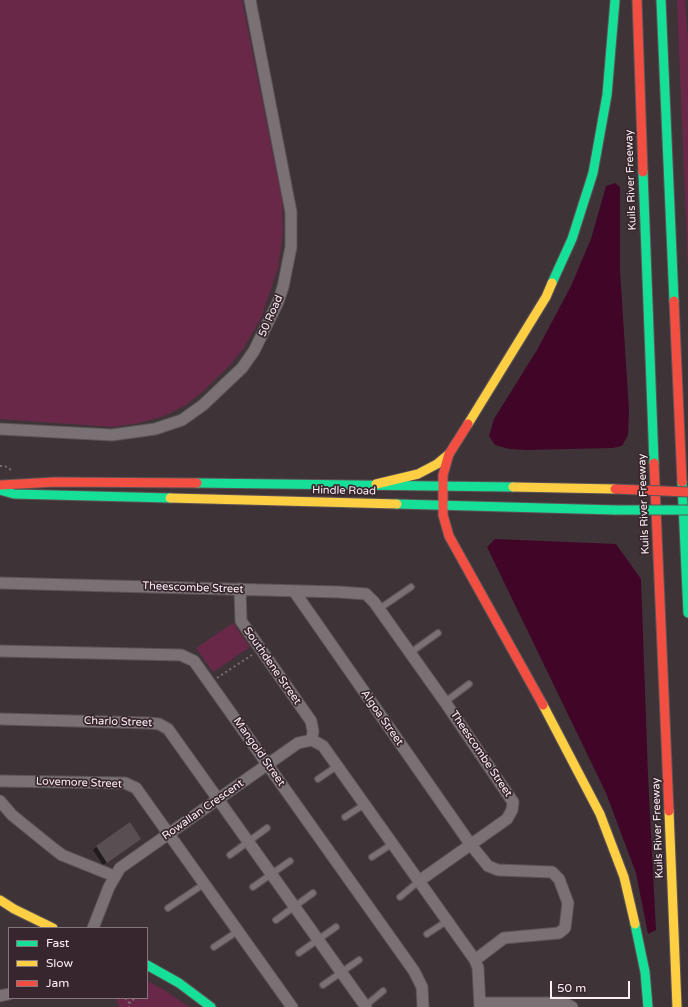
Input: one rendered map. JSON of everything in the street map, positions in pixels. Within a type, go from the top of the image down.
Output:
[{"type":"main road","points":[[615,0],[607,95],[601,134],[590,186],[572,239],[546,296],[449,454],[444,468],[443,506],[444,522],[449,536],[571,755],[600,814],[624,877],[632,908],[644,965],[648,1007]]},
{"type":"main road","name":"Kuils River Freeway","points":[[637,0],[643,186],[677,1007]]},
{"type":"main road","points":[[661,0],[688,613]]},
{"type":"main road","points":[[376,484],[418,474],[437,464],[449,454]]},
{"type":"main road","name":"Hindle Road","points":[[0,485],[14,483],[55,482],[376,484],[688,492]]},
{"type":"main road","name":"Hindle Road","points":[[0,490],[14,494],[443,506],[688,510]]},
{"type":"main road","points":[[0,900],[14,909],[51,927]]},
{"type":"main road","points":[[148,966],[179,983],[211,1007]]},
{"type":"street","name":"50 Road","points":[[0,429],[112,435],[155,429],[182,420],[204,405],[242,368],[254,351],[270,322],[281,292],[290,247],[291,212],[250,0]]},
{"type":"street","name":"Theescombe Street","points":[[0,583],[359,592],[370,597],[445,702],[513,802],[512,810],[507,819],[419,881]]},
{"type":"street","name":"Southdene Street","points":[[240,589],[241,621],[311,721],[313,731],[312,740]]},
{"type":"street","name":"Algoa Street","points":[[294,591],[471,845],[488,866],[498,870],[552,872],[559,879],[568,904],[567,924],[560,933],[504,938],[475,960]]},
{"type":"street","name":"Mangold Street","points":[[0,651],[186,656],[197,665],[414,970],[422,987],[423,1007]]},
{"type":"street","name":"Charlo Street","points":[[0,719],[159,724],[172,735],[219,799],[365,1007]]},
{"type":"street","name":"Rowallan Crescent","points":[[93,927],[114,876],[120,868],[298,743],[312,740]]},
{"type":"street","points":[[312,740],[323,746],[475,960],[479,971],[480,1005],[564,1003],[572,1007]]},
{"type":"street","name":"Lovemore Street","points":[[0,781],[130,785],[140,793],[292,1007]]},
{"type":"street","points":[[0,801],[12,815],[62,855],[114,876]]},
{"type":"street","points":[[0,1001],[1,1007]]},
{"type":"lane","points":[[379,609],[411,587]]},
{"type":"lane","points":[[410,653],[438,633]]},
{"type":"lane","name":"Theescombe Street","points":[[445,702],[469,684]]},
{"type":"lane","points":[[318,779],[337,766]]},
{"type":"lane","points":[[345,817],[365,804]]},
{"type":"lane","points":[[230,855],[267,828]]},
{"type":"lane","points":[[372,857],[392,844]]},
{"type":"lane","points":[[253,887],[290,861]]},
{"type":"lane","points":[[400,897],[419,881]]},
{"type":"lane","points":[[168,908],[204,884]]},
{"type":"lane","points":[[276,920],[313,893]]},
{"type":"lane","points":[[427,934],[447,921]]},
{"type":"lane","points":[[299,953],[336,928]]},
{"type":"lane","points":[[214,948],[238,931]]},
{"type":"lane","points":[[323,985],[359,960]]},
{"type":"lane","name":"Charlo Street","points":[[365,1007],[383,991]]},
{"type":"path","points":[[213,680],[257,652]]},
{"type":"path","points":[[127,999],[130,1003]]},
{"type":"path","points":[[129,1007],[134,999]]},
{"type":"shaded area","points":[[0,0],[242,0],[282,200],[283,233],[278,268],[261,318],[243,349],[230,365],[201,393],[186,405],[164,416],[139,423],[113,427],[0,419]]},
{"type":"shaded area","points":[[677,0],[685,0],[688,41],[688,270]]},
{"type":"shaded area","points":[[615,183],[620,187],[620,271],[629,410],[628,435],[622,446],[613,448],[527,450],[509,449],[495,445],[489,436],[494,419],[537,350],[571,286],[591,239],[606,186]]},
{"type":"shaded area","points":[[495,539],[616,544],[641,579],[648,776],[656,930],[648,934],[636,873],[606,793],[487,547]]},
{"type":"shaded area","points":[[233,623],[250,647],[213,672],[196,648]]},
{"type":"shaded area","points":[[148,982],[164,990],[189,1007],[119,1007],[116,999],[148,999]]},
{"type":"building","points":[[130,822],[141,839],[107,863],[96,846]]},
{"type":"traffic: fast","points":[[552,283],[572,239],[593,173],[607,95],[615,0]]},
{"type":"traffic: fast","points":[[661,0],[674,301]]},
{"type":"traffic: fast","points":[[643,172],[654,463]]},
{"type":"traffic: fast","points":[[682,482],[688,613]]},
{"type":"traffic: fast","points":[[197,483],[513,487]]},
{"type":"traffic: fast","points":[[0,490],[14,494],[170,498]]},
{"type":"traffic: fast","points":[[397,504],[616,510]]},
{"type":"traffic: fast","points":[[616,510],[688,510]]},
{"type":"traffic: fast","points":[[635,924],[645,972],[648,1007]]},
{"type":"traffic: fast","points":[[148,966],[179,983],[211,1007]]},
{"type":"traffic: slow","points":[[468,424],[546,297],[552,283]]},
{"type":"traffic: slow","points":[[376,484],[418,474],[437,464],[449,454]]},
{"type":"traffic: slow","points":[[513,487],[615,489]]},
{"type":"traffic: slow","points":[[170,498],[397,504]]},
{"type":"traffic: slow","points":[[543,705],[600,814],[624,877],[635,924]]},
{"type":"traffic: slow","points":[[669,811],[677,1007]]},
{"type":"traffic: slow","points":[[0,900],[14,909],[51,927]]},
{"type":"traffic: jam","points":[[637,0],[643,172]]},
{"type":"traffic: jam","points":[[674,301],[682,482]]},
{"type":"traffic: jam","points":[[468,424],[449,454],[443,475],[443,515],[449,536],[543,705]]},
{"type":"traffic: jam","points":[[654,463],[669,811]]},
{"type":"traffic: jam","points":[[1,485],[55,482],[197,483]]},
{"type":"traffic: jam","points":[[615,489],[688,492]]}]
